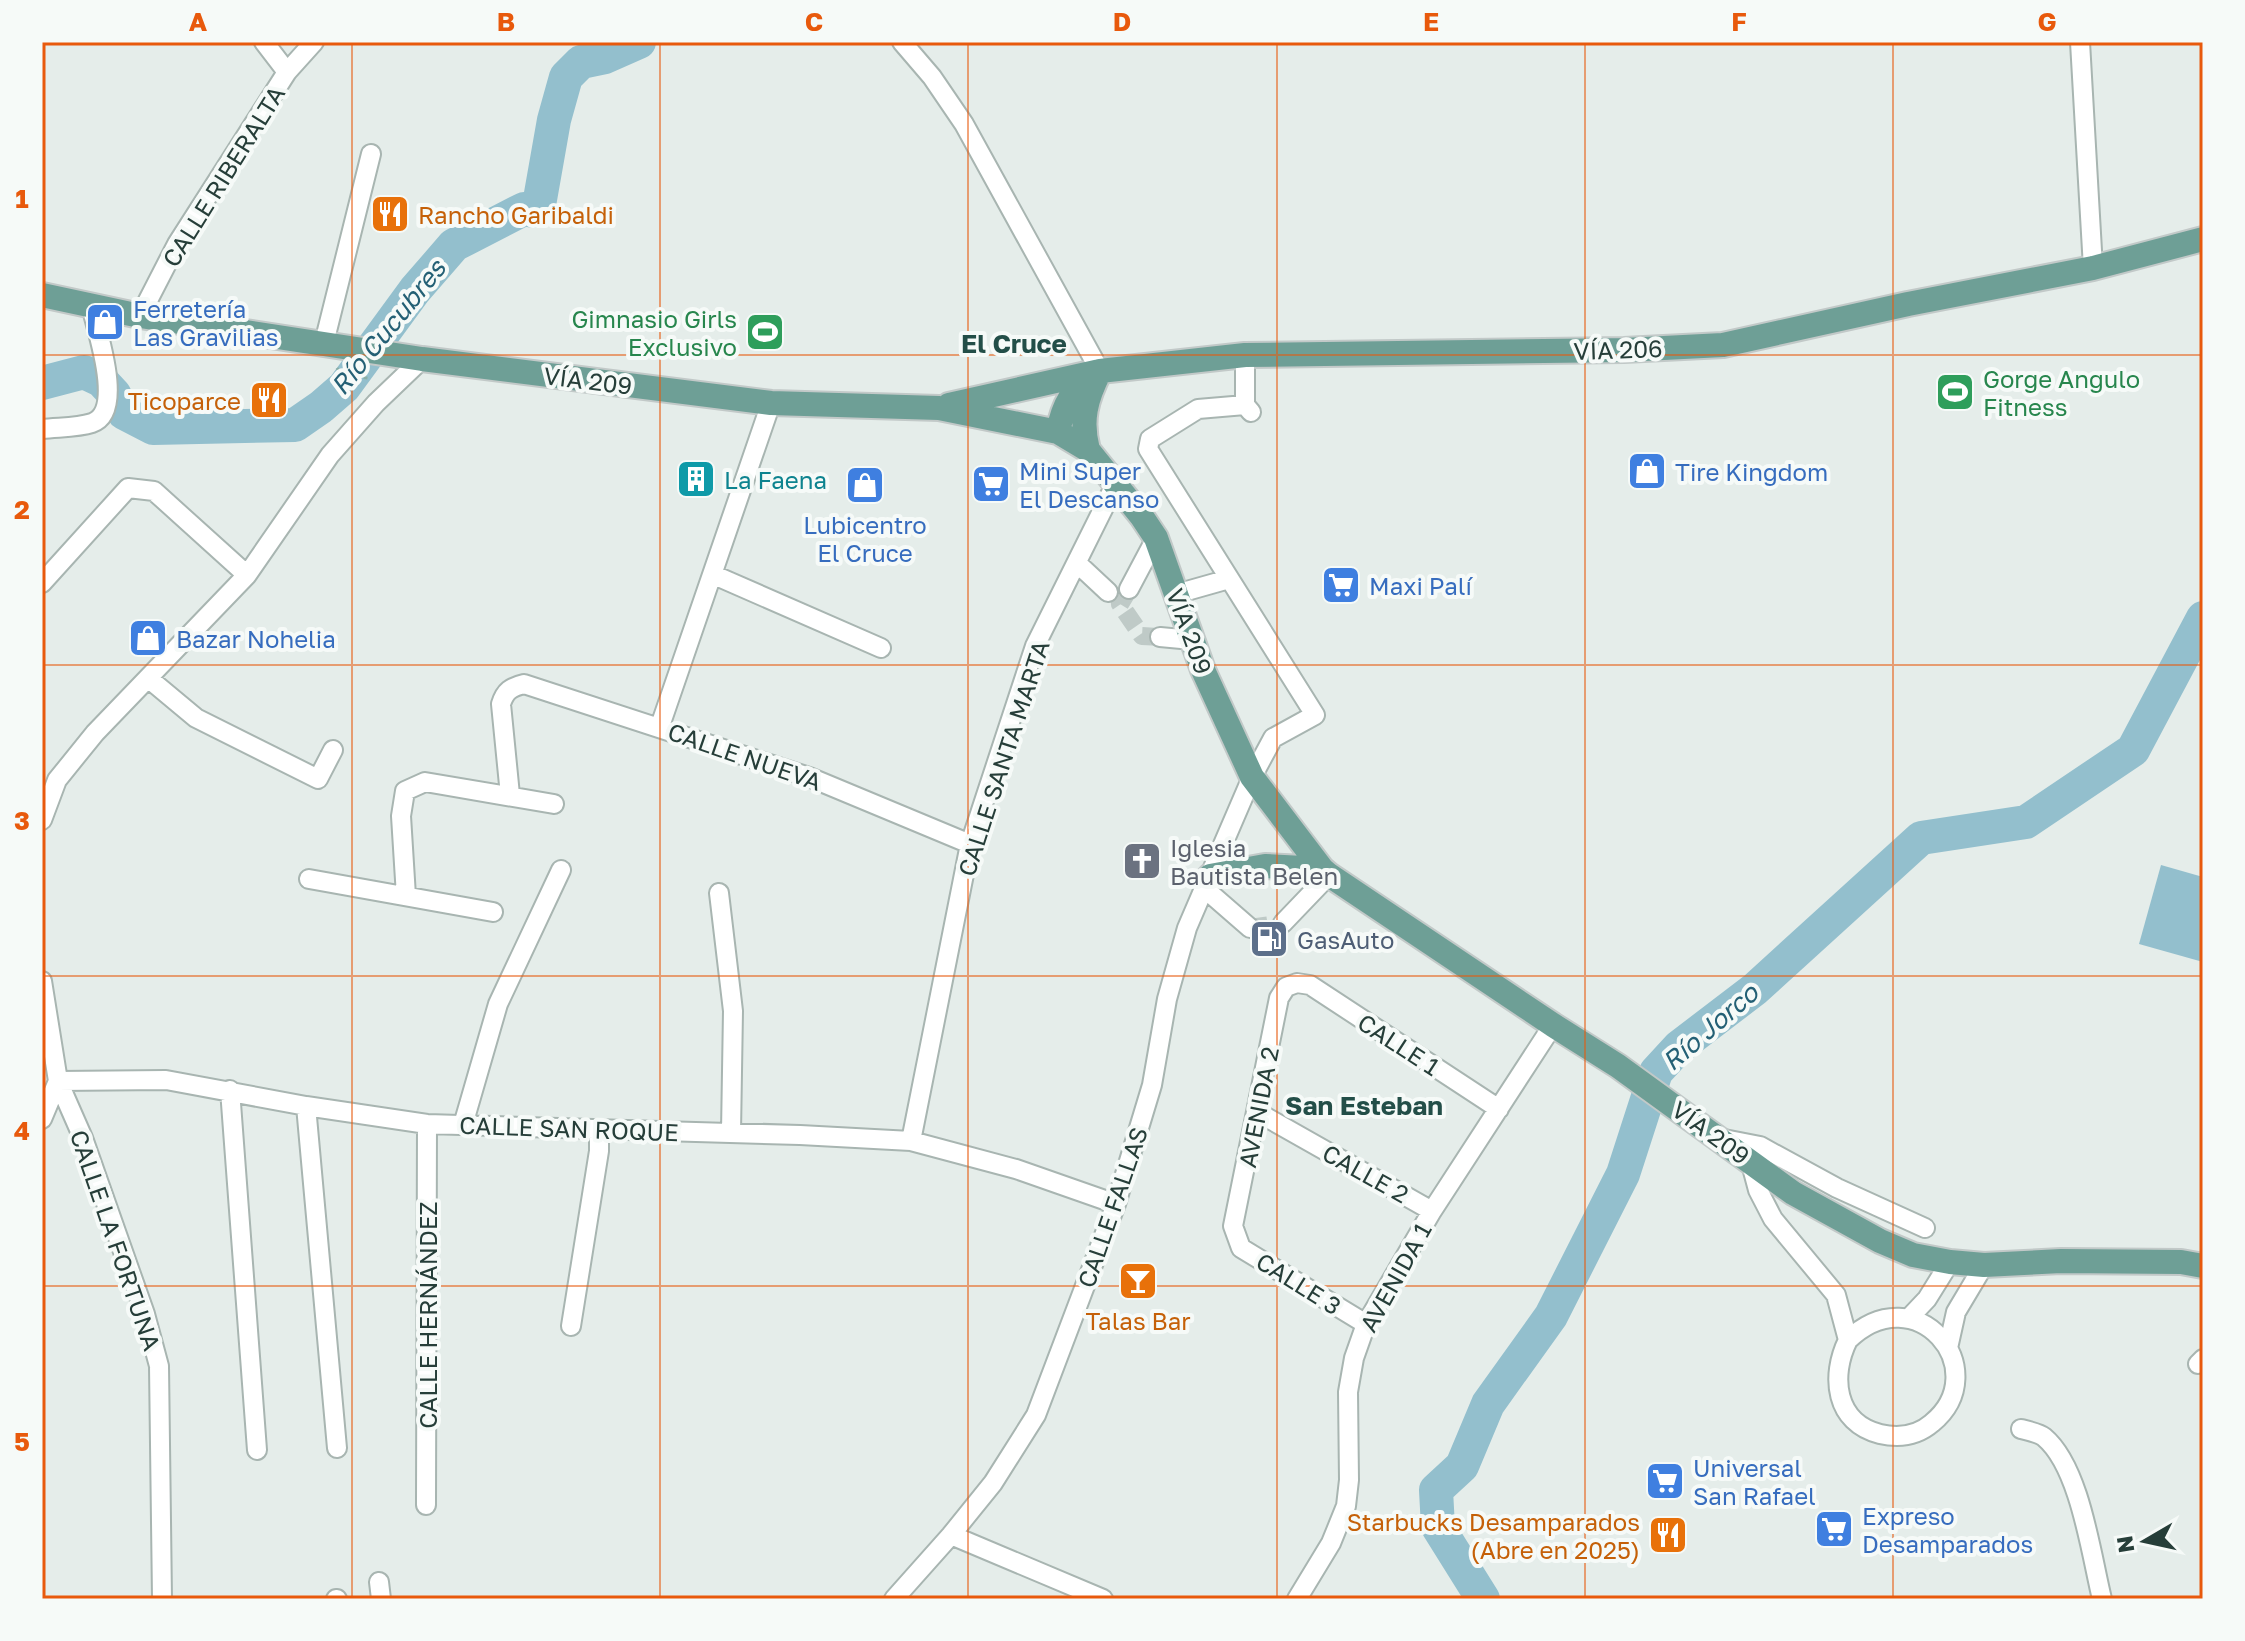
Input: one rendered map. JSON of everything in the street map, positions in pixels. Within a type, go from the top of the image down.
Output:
[{"type":"main road","name":"VÍA 206","points":[[939,408],[1100,371],[1245,355],[1624,350],[1723,345],[1908,304],[2093,268],[2203,239]]},
{"type":"main road","name":"VÍA 209","points":[[42,295],[140,316],[414,358],[771,403],[939,408],[1058,432],[1088,450],[1156,538],[1216,702],[1252,777],[1325,872],[1618,1066],[1793,1193],[1837,1219],[1913,1255],[1984,1265],[2061,1261],[2181,1262],[2203,1266]]},
{"type":"main road","points":[[1058,432],[1070,395],[1100,371]]},
{"type":"main road","points":[[1088,450],[1083,429],[1084,408],[1100,371]]},
{"type":"main road","points":[[1207,882],[1265,866],[1325,872]]},
{"type":"street","points":[[264,42],[287,72]]},
{"type":"street","name":"CALLE RIBERALTA","points":[[140,316],[177,244],[287,72],[314,42]]},
{"type":"street","points":[[902,42],[932,77],[964,124],[1100,371]]},
{"type":"street","points":[[2080,42],[2093,268]]},
{"type":"street","points":[[333,345],[371,154]]},
{"type":"street","points":[[42,429],[93,423],[105,414],[109,399],[107,377],[91,306]]},
{"type":"street","points":[[1176,594],[1229,579],[1148,449],[1150,439],[1198,409],[1249,410],[1245,355]]},
{"type":"street","points":[[42,820],[57,780],[95,733],[247,575],[330,455],[414,358]]},
{"type":"street","points":[[660,726],[771,403]]},
{"type":"street","name":"CALLE SANTA MARTA","points":[[911,1141],[970,844],[1035,646],[1116,483]]},
{"type":"street","points":[[42,583],[128,488],[154,491],[247,575]]},
{"type":"street","points":[[1129,589],[1156,538]]},
{"type":"street","points":[[1078,564],[1108,592]]},
{"type":"street","points":[[714,575],[881,648]]},
{"type":"street","name":"CALLE FALLAS","points":[[894,1599],[993,1483],[1036,1415],[1116,1204],[1152,1085],[1167,999],[1187,928],[1252,777],[1273,738],[1315,715],[1229,579]]},
{"type":"street","points":[[1160,637],[1192,640]]},
{"type":"street","points":[[148,678],[196,718],[318,779],[333,750]]},
{"type":"street","name":"CALLE NUEVA","points":[[510,795],[501,704],[505,693],[524,684],[809,777],[970,844]]},
{"type":"street","points":[[406,896],[401,816],[405,791],[425,782],[554,804]]},
{"type":"street","points":[[463,1125],[498,1004],[561,870]]},
{"type":"street","points":[[1283,923],[1325,872]]},
{"type":"street","points":[[309,879],[493,912]]},
{"type":"street","points":[[1207,882],[1250,928]]},
{"type":"street","points":[[719,893],[733,1011],[731,1132]]},
{"type":"street","name":"CALLE LA FORTUNA","points":[[42,981],[58,1081],[104,1197],[145,1314],[159,1366],[162,1599]]},
{"type":"street","name":"CALLE 1","points":[[1297,983],[1310,985],[1499,1109]]},
{"type":"street","name":"AVENIDA 2","points":[[1236,1239],[1233,1226],[1279,998],[1286,987],[1297,983]]},
{"type":"street","name":"AVENIDA 1","points":[[1297,1599],[1331,1543],[1346,1506],[1349,1480],[1348,1392],[1354,1358],[1366,1324],[1432,1211],[1553,1025]]},
{"type":"street","name":"CALLE SAN ROQUE","points":[[58,1081],[166,1080],[427,1124],[731,1132],[911,1141],[1016,1169],[1116,1204]]},
{"type":"street","points":[[42,1119],[58,1081]]},
{"type":"street","points":[[230,1090],[257,1450]]},
{"type":"street","points":[[306,1106],[337,1448]]},
{"type":"street","name":"CALLE 2","points":[[1257,1112],[1432,1211]]},
{"type":"street","name":"CALLE HERNÁNDEZ","points":[[426,1505],[427,1124]]},
{"type":"street","points":[[571,1326],[599,1151],[599,1129]]},
{"type":"street","points":[[1720,1139],[1760,1146],[1837,1188],[1925,1228]]},
{"type":"street","points":[[1750,1160],[1758,1190],[1773,1219],[1836,1295],[1848,1340]]},
{"type":"street","name":"CALLE 3","points":[[1236,1239],[1241,1248],[1366,1324]]},
{"type":"street","points":[[1909,1318],[1927,1299],[1950,1262]]},
{"type":"street","points":[[1948,1348],[1956,1312],[1984,1265]]},
{"type":"street","points":[[1909,1318],[1940,1336],[1948,1348],[1954,1362],[1952,1398],[1942,1415],[1926,1428],[1910,1435],[1891,1437],[1858,1423],[1842,1402],[1837,1375],[1840,1357],[1848,1340],[1860,1329],[1875,1320],[1909,1318]]},
{"type":"street","points":[[2021,1429],[2043,1435],[2072,1477],[2102,1599]]},
{"type":"street","points":[[951,1535],[1103,1599]]},
{"type":"path","points":[[341,374],[371,378]]},
{"type":"water","points":[[2161,865],[2203,877],[2203,962],[2139,944]]},
{"type":"waterway","name":"Río Cucubres","points":[[42,383],[84,372],[101,380],[114,394],[124,413],[153,428],[295,425],[344,387],[415,290],[454,245],[524,209],[533,211],[539,205],[554,120],[566,77],[581,62],[605,57],[639,42]]},
{"type":"waterway","name":"Río Jorco","points":[[1483,1599],[1438,1527],[1436,1490],[1462,1466],[1488,1404],[1551,1316],[1623,1174],[1656,1072],[1679,1047],[1755,989],[1921,838],[2026,822],[2133,750],[2203,618]]},
{"type":"tunnel","points":[[1129,589],[1120,604],[1142,636],[1160,637]]},
{"type":"tunnel","points":[[1250,928],[1283,923]]},
{"type":"place","name":"Rancho Garibaldi","points":[[390,214]]},
{"type":"place","name":"Ferretería Las Gravilias","points":[[105,322]]},
{"type":"place","name":"Gimnasio Girls Exclusivo","points":[[765,332]]},
{"type":"place","name":"Gorge Angulo Fitness","points":[[1955,392]]},
{"type":"place","name":"Ticoparce","points":[[269,400]]},
{"type":"place","name":"Tire Kingdom","points":[[1647,471]]},
{"type":"place","name":"La Faena","points":[[696,479]]},
{"type":"place","name":"Mini Super El Descanso","points":[[991,484]]},
{"type":"place","name":"Lubicentro El Cruce","points":[[865,485]]},
{"type":"place","name":"Maxi Palí","points":[[1341,585]]},
{"type":"place","name":"Bazar Nohelia","points":[[148,638]]},
{"type":"place","name":"Iglesia Bautista Belen","points":[[1142,861]]},
{"type":"place","name":"GasAuto","points":[[1269,939]]},
{"type":"place","name":"Talas Bar","points":[[1138,1281]]},
{"type":"place","name":"Universal San Rafael","points":[[1665,1481]]},
{"type":"place","name":"Expreso Desamparados","points":[[1834,1529]]},
{"type":"place","name":"Starbucks Desamparados (Abre en 2025)","points":[[1668,1535]]},
{"type":"district","name":"El Cruce","points":[[1014,343]]},
{"type":"district","name":"San Esteban","points":[[1364,1105]]}]
